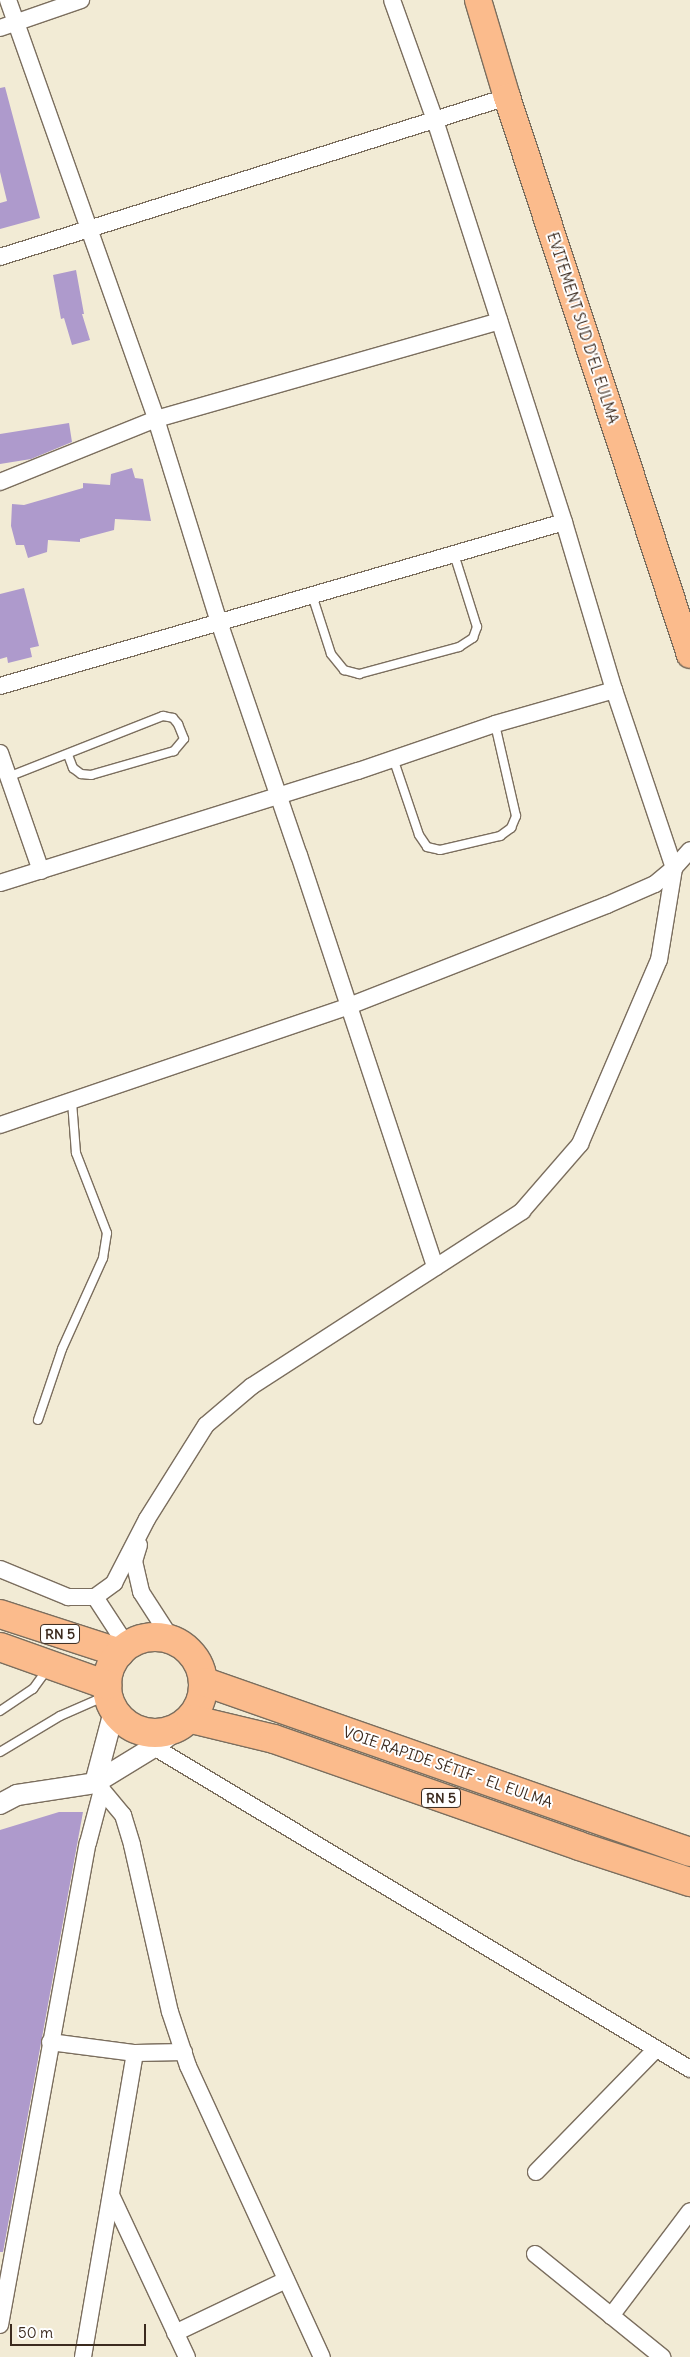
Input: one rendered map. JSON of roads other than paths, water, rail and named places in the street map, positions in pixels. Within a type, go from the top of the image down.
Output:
[{"type":"highway","name":"RN 5","points":[[0,1614],[123,1650]]},
{"type":"highway","points":[[109,1697],[114,1659],[123,1650],[141,1639],[156,1637],[172,1640],[186,1648],[196,1660],[205,1682],[200,1705],[184,1723]]},
{"type":"highway","name":"RN 5","points":[[0,1646],[51,1664],[109,1697],[126,1724],[142,1732],[160,1733],[184,1723]]},
{"type":"highway","name":"VOIE RAPIDE SÉTIF - EL EULMA","points":[[205,1682],[690,1852]]},
{"type":"highway","name":"VOIE RAPIDE SÉTIF - EL EULMA","points":[[184,1723],[274,1740],[579,1846],[690,1882]]},
{"type":"main road","name":"EVITEMENT SUD D'EL EULMA","points":[[478,0],[507,97],[690,655]]},
{"type":"street","points":[[8,0],[156,419],[218,622],[349,1006],[435,1267]]},
{"type":"street","points":[[0,28],[81,0]]},
{"type":"street","points":[[0,1569],[68,1597],[95,1597],[114,1583],[147,1519],[206,1425],[252,1386],[522,1211],[580,1144],[659,960],[674,868],[614,690],[564,522],[435,120],[392,0]]},
{"type":"street","points":[[0,257],[507,97]]},
{"type":"street","points":[[0,482],[156,419],[499,321]]},
{"type":"street","points":[[0,686],[564,522]]},
{"type":"street","points":[[0,883],[277,796],[495,724],[614,690]]},
{"type":"street","points":[[0,753],[41,871]]},
{"type":"street","points":[[0,1125],[349,1006],[607,905],[654,884],[674,868],[690,850]]},
{"type":"street","points":[[147,1519],[134,1561],[141,1592],[172,1640]]},
{"type":"street","points":[[95,1597],[123,1650]]},
{"type":"street","points":[[0,2325],[50,2042],[99,1786],[109,1697]]},
{"type":"street","points":[[0,1804],[17,1795],[99,1786],[184,1723]]},
{"type":"street","points":[[154,1747],[690,2069]]},
{"type":"street","points":[[99,1786],[123,1815],[132,1845],[170,2012],[184,2052],[322,2357]]},
{"type":"street","points":[[50,2042],[135,2053],[184,2052]]},
{"type":"street","points":[[536,2172],[656,2049]]},
{"type":"street","points":[[84,2357],[135,2053]]},
{"type":"street","points":[[111,2195],[187,2357]]},
{"type":"street","points":[[611,2316],[690,2211]]},
{"type":"street","points":[[535,2254],[662,2357]]},
{"type":"street","points":[[175,2333],[286,2280]]},
{"type":"lane","points":[[312,595],[331,654],[344,670],[359,674],[459,647],[473,638],[477,627],[454,554]]},
{"type":"lane","points":[[8,777],[68,755],[163,716],[173,718],[178,724],[184,739],[174,751],[91,775],[81,774],[73,768],[68,755]]},
{"type":"lane","points":[[393,758],[419,835],[427,847],[440,850],[500,836],[511,828],[516,816],[495,724]]},
{"type":"lane","points":[[38,1420],[62,1349],[104,1258],[107,1233],[76,1153],[72,1102]]},
{"type":"lane","points":[[0,1711],[33,1689],[51,1664]]},
{"type":"lane","points":[[0,1752],[60,1716],[109,1697]]}]
